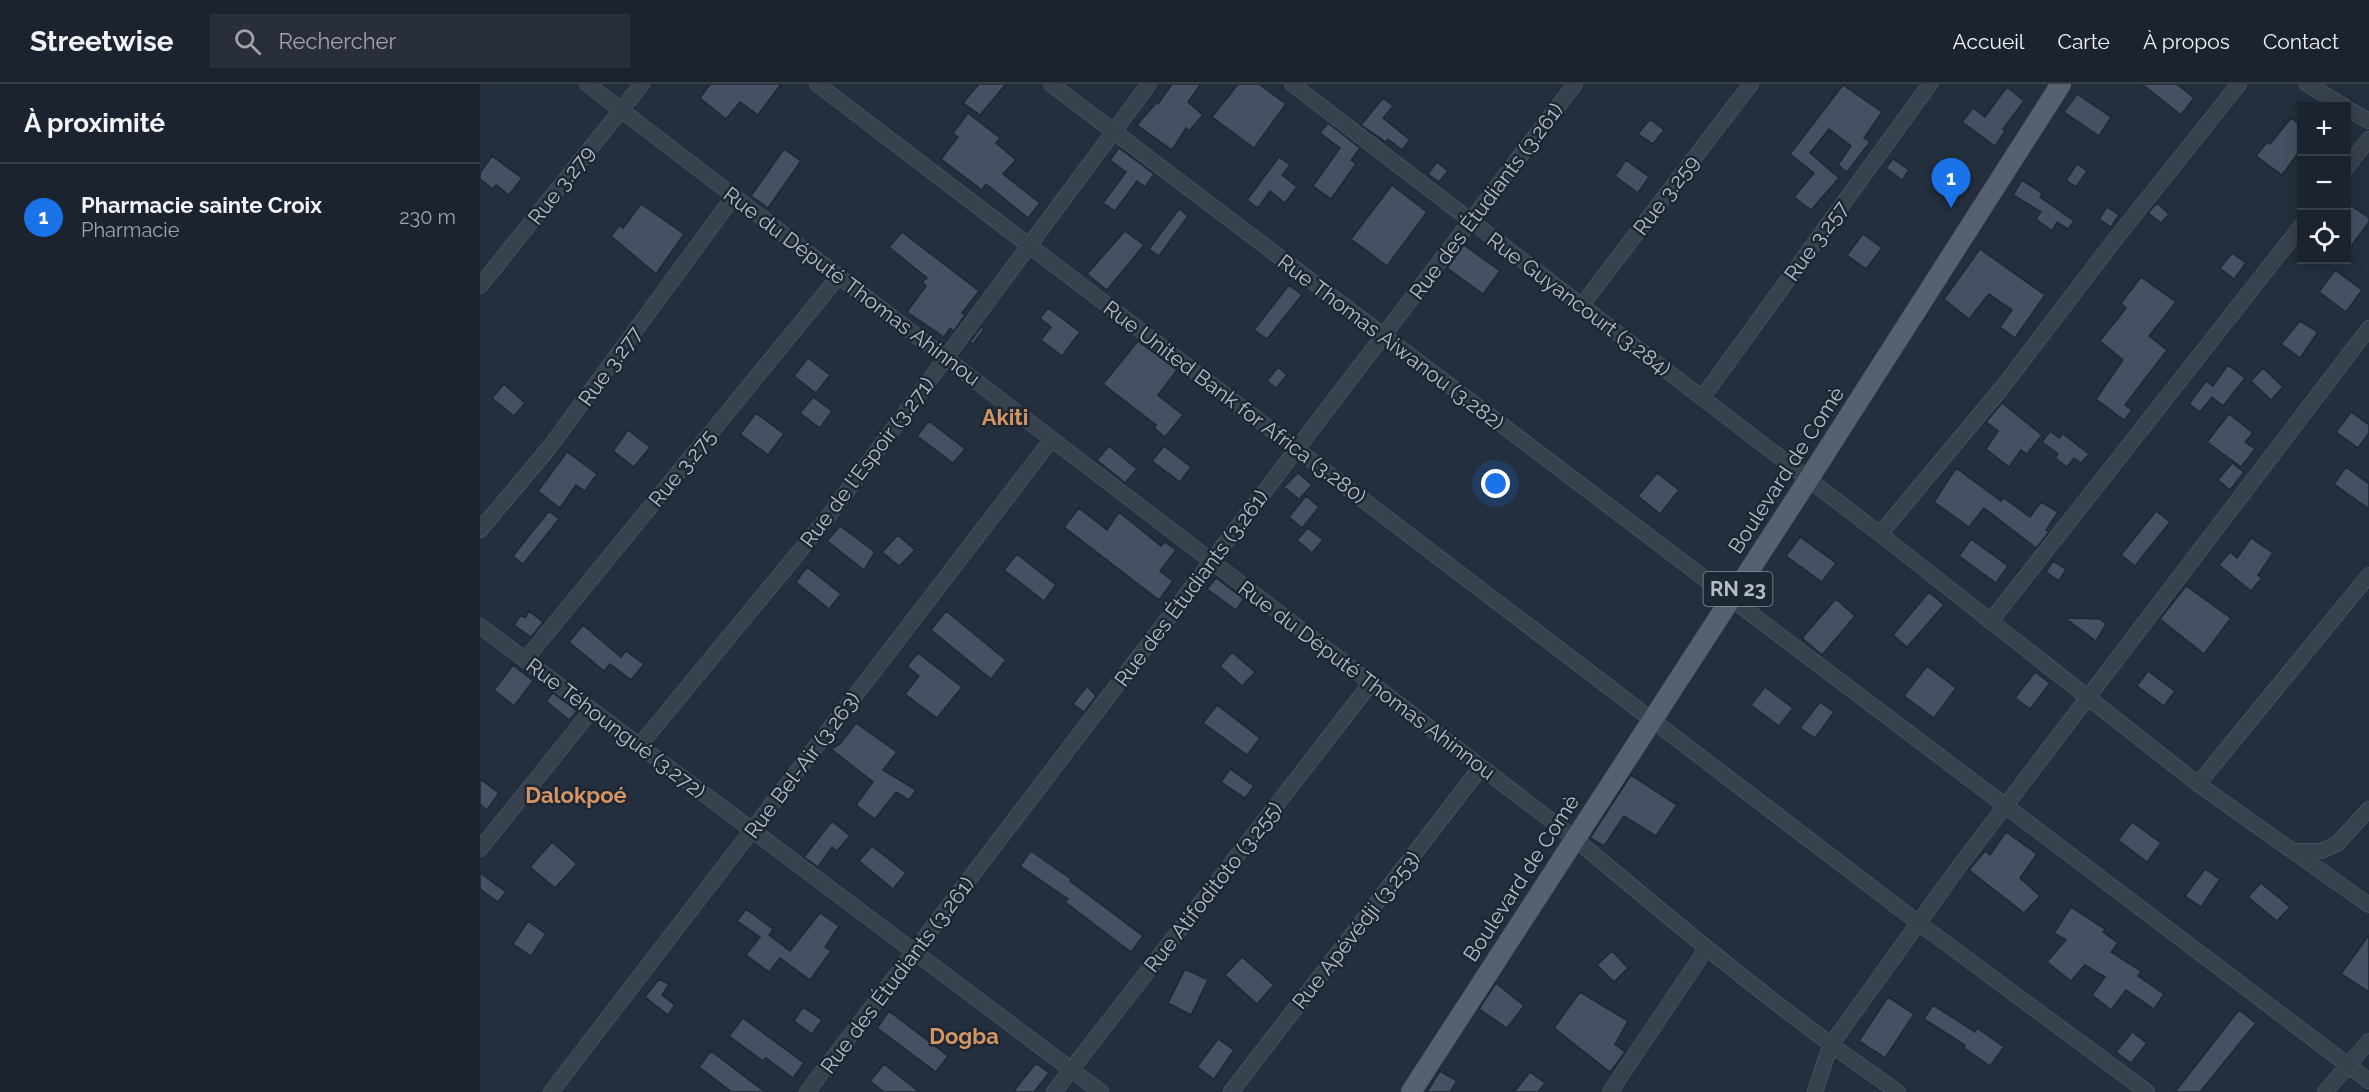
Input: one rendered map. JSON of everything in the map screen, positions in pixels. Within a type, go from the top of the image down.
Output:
[{"type":"main road","name":"Boulevard de Comè","points":[[1411,1092],[1574,838],[1809,480],[2061,84]]},
{"type":"street","name":"Rue du Député Thomas Ahinnou","points":[[587,84],[1574,838],[1706,948],[1830,1046],[1898,1092]]},
{"type":"street","name":"Rue 3.279","points":[[480,286],[642,84]]},
{"type":"street","name":"Rue United Bank for Africa (3.280)","points":[[818,84],[1920,924],[2147,1092]]},
{"type":"street","name":"Rue Thomas Aiwanou (3.282)","points":[[1051,84],[2369,1081]]},
{"type":"street","name":"Rue de l'Espoir (3.271)","points":[[639,746],[827,518],[1149,84]]},
{"type":"street","name":"Rue Guyancourt (3.284)","points":[[1292,84],[1308,89],[1471,221],[1880,534],[2198,784],[2296,851],[2369,905]]},
{"type":"street","name":"Rue des Étudiants (3.261)","points":[[807,1092],[1575,84]]},
{"type":"street","name":"Rue 3.259","points":[[1581,306],[1751,84]]},
{"type":"street","name":"Rue 3.257","points":[[1702,398],[1930,84]]},
{"type":"street","points":[[1880,534],[2001,389],[2113,242],[2239,84]]},
{"type":"street","points":[[2307,84],[2337,102]]},
{"type":"street","points":[[2351,110],[2369,121]]},
{"type":"street","points":[[2351,162],[2369,139]]},
{"type":"street","name":"Rue 3.277","points":[[480,530],[549,448],[734,196]]},
{"type":"street","points":[[1990,622],[2297,230]]},
{"type":"street","name":"Rue 3.275","points":[[525,660],[839,276]]},
{"type":"street","points":[[1815,1092],[1830,1046],[2004,807],[2369,327]]},
{"type":"street","name":"Rue Bel-Air (3.263)","points":[[551,1092],[1052,439]]},
{"type":"street","points":[[2198,784],[2369,575]]},
{"type":"street","name":"Rue Téhoungué (3.272)","points":[[480,626],[1101,1092]]},
{"type":"street","name":"Rue Atifoditoto (3.255)","points":[[1054,1092],[1371,682]]},
{"type":"street","points":[[483,839],[591,711]]},
{"type":"street","name":"Rue Apévédji (3.253)","points":[[1231,1092],[1481,767]]},
{"type":"street","points":[[2296,851],[2321,851],[2337,844],[2369,809]]},
{"type":"street","points":[[1610,1092],[1706,948]]},
{"type":"street","points":[[2325,1092],[2369,1041]]},
{"type":"building","points":[[710,84],[781,84],[758,115],[740,102],[726,119],[700,98]]},
{"type":"building","points":[[979,84],[1006,84],[980,115],[963,103]]},
{"type":"building","points":[[1172,84],[1201,84],[1188,102],[1203,115],[1189,131],[1186,128],[1172,150],[1137,125],[1156,103],[1158,104]]},
{"type":"building","points":[[1238,84],[1259,84],[1286,104],[1254,148],[1212,117]]},
{"type":"building","points":[[2142,84],[2177,84],[2194,98],[2181,115]]},
{"type":"building","points":[[1843,85],[1882,112],[1864,138],[1870,142],[1847,172],[1838,165],[1851,146],[1829,129],[1810,153],[1839,178],[1811,210],[1794,197],[1814,173],[1790,154]]},
{"type":"building","points":[[2007,87],[2024,101],[2003,129],[2005,131],[1995,146],[1962,122],[1973,108],[1985,117]]},
{"type":"building","points":[[2077,94],[2111,117],[2099,136],[2064,112]]},
{"type":"building","points":[[1383,98],[1393,106],[1383,118],[1410,140],[1402,150],[1388,139],[1386,142],[1361,125]]},
{"type":"building","points":[[968,113],[1000,138],[996,143],[1016,160],[1003,174],[1040,203],[1028,218],[986,184],[982,190],[941,159],[958,137],[953,133]]},
{"type":"building","points":[[2291,118],[2297,123],[2297,154],[2282,175],[2256,156],[2267,142],[2270,144]]},
{"type":"building","points":[[1650,119],[1664,130],[1653,144],[1638,134]]},
{"type":"building","points":[[1328,123],[1360,148],[1351,160],[1356,164],[1331,199],[1313,186],[1340,148],[1320,133]]},
{"type":"building","points":[[1119,148],[1154,174],[1145,187],[1137,181],[1115,211],[1103,203],[1126,172],[1110,160]]},
{"type":"building","points":[[784,149],[801,161],[768,208],[751,196]]},
{"type":"building","points":[[492,156],[522,178],[509,195],[496,185],[493,189],[480,179],[480,173]]},
{"type":"building","points":[[1279,157],[1290,165],[1282,175],[1297,187],[1285,203],[1270,191],[1258,208],[1247,200]]},
{"type":"building","points":[[1893,159],[1909,170],[1902,180],[1886,168]]},
{"type":"building","points":[[1626,160],[1649,177],[1638,193],[1615,176]]},
{"type":"building","points":[[1437,162],[1448,171],[1439,182],[1428,174]]},
{"type":"building","points":[[2077,164],[2087,171],[2076,187],[2066,180]]},
{"type":"building","points":[[2022,180],[2042,193],[2040,197],[2074,221],[2068,229],[2057,222],[2052,231],[2036,219],[2041,212],[2013,195]]},
{"type":"building","points":[[1392,185],[1427,212],[1387,266],[1351,239]]},
{"type":"building","points":[[2157,203],[2169,214],[2161,223],[2148,213]]},
{"type":"building","points":[[641,204],[684,234],[656,274],[611,236],[620,225],[623,228]]},
{"type":"building","points":[[2351,205],[2369,218],[2369,222],[2351,246]]},
{"type":"building","points":[[2107,207],[2119,215],[2111,227],[2099,219]]},
{"type":"building","points":[[1179,209],[1188,216],[1159,256],[1149,249]]},
{"type":"building","points":[[1125,231],[1144,245],[1107,290],[1087,274]]},
{"type":"building","points":[[902,232],[979,291],[962,313],[965,315],[954,331],[950,328],[944,337],[907,312],[926,286],[922,282],[927,278],[889,247]]},
{"type":"building","points":[[1863,234],[1882,248],[1866,269],[1847,255]]},
{"type":"building","points":[[1464,245],[1500,271],[1483,294],[1447,268]]},
{"type":"building","points":[[1980,249],[2045,295],[2015,338],[2000,327],[2012,310],[1989,294],[1969,319],[1944,299]]},
{"type":"building","points":[[2232,253],[2246,263],[2234,279],[2220,268]]},
{"type":"building","points":[[2335,270],[2362,290],[2346,312],[2319,292]]},
{"type":"building","points":[[2141,277],[2176,302],[2149,336],[2167,350],[2125,405],[2132,410],[2124,420],[2096,399],[2123,360],[2100,341],[2126,308],[2121,303]]},
{"type":"building","points":[[1289,285],[1302,295],[1267,339],[1254,330]]},
{"type":"building","points":[[1048,308],[1080,332],[1062,356],[1041,340],[1051,327],[1040,318]]},
{"type":"building","points":[[2300,321],[2318,332],[2300,358],[2281,344]]},
{"type":"building","points":[[981,327],[984,329],[973,344],[970,342]]},
{"type":"building","points":[[1138,341],[1177,370],[1158,395],[1183,415],[1165,437],[1154,428],[1156,425],[1103,384]]},
{"type":"building","points":[[808,358],[830,375],[816,393],[794,376]]},
{"type":"building","points":[[2228,365],[2245,378],[2223,406],[2212,397],[2200,412],[2189,404],[2206,381],[2213,386]]},
{"type":"building","points":[[1278,367],[1287,375],[1276,388],[1267,381]]},
{"type":"building","points":[[2263,368],[2283,387],[2271,400],[2251,381]]},
{"type":"building","points":[[504,384],[525,403],[514,416],[492,398]]},
{"type":"building","points":[[813,397],[832,411],[820,428],[800,413]]},
{"type":"building","points":[[2002,403],[2042,435],[2027,454],[2021,450],[2009,467],[1986,449],[1998,431],[1986,422]]},
{"type":"building","points":[[2351,412],[2369,425],[2369,433],[2358,448],[2336,432]]},
{"type":"building","points":[[756,413],[784,434],[768,455],[740,434]]},
{"type":"building","points":[[2229,414],[2253,433],[2245,442],[2255,449],[2241,467],[2207,442]]},
{"type":"building","points":[[929,421],[965,449],[953,463],[917,436]]},
{"type":"building","points":[[628,430],[650,447],[634,467],[613,451]]},
{"type":"building","points":[[2050,431],[2059,438],[2063,434],[2089,454],[2081,463],[2074,458],[2067,467],[2055,458],[2058,454],[2042,442]]},
{"type":"building","points":[[1109,446],[1137,469],[1125,483],[1097,460]]},
{"type":"building","points":[[1164,446],[1191,467],[1180,482],[1152,461]]},
{"type":"building","points":[[567,452],[597,474],[585,491],[576,485],[560,508],[538,491]]},
{"type":"building","points":[[2232,463],[2244,472],[2230,490],[2218,480]]},
{"type":"building","points":[[2346,467],[2369,484],[2369,509],[2334,484]]},
{"type":"building","points":[[1956,468],[2001,501],[2004,498],[2030,517],[2041,502],[2058,512],[2046,530],[2049,532],[2036,548],[1984,508],[1969,527],[1934,502]]},
{"type":"building","points":[[1298,473],[1312,485],[1299,499],[1284,487]]},
{"type":"building","points":[[1657,473],[1679,490],[1660,514],[1638,496]]},
{"type":"building","points":[[1306,496],[1319,507],[1302,528],[1289,517]]},
{"type":"building","points":[[1079,508],[1107,530],[1119,512],[1161,546],[1165,542],[1176,550],[1160,571],[1173,581],[1159,600],[1064,527]]},
{"type":"building","points":[[549,511],[559,519],[523,564],[513,556]]},
{"type":"building","points":[[2156,511],[2170,522],[2135,566],[2121,555]]},
{"type":"building","points":[[840,526],[875,552],[864,570],[827,541]]},
{"type":"building","points":[[1308,528],[1323,540],[1312,553],[1297,540]]},
{"type":"building","points":[[898,535],[915,550],[899,566],[882,552]]},
{"type":"building","points":[[1800,537],[1836,563],[1822,582],[1786,556]]},
{"type":"building","points":[[2251,538],[2273,553],[2258,575],[2262,578],[2251,591],[2219,565],[2230,552],[2237,558]]},
{"type":"building","points":[[1971,539],[2008,566],[1996,583],[1959,556]]},
{"type":"building","points":[[1017,554],[1056,585],[1044,601],[1004,570]]},
{"type":"building","points":[[2053,561],[2066,569],[2059,581],[2046,572]]},
{"type":"building","points":[[807,567],[841,594],[829,609],[796,582]]},
{"type":"building","points":[[1216,578],[1244,599],[1236,610],[1207,589]]},
{"type":"building","points":[[2186,586],[2231,618],[2204,654],[2160,619]]},
{"type":"building","points":[[1929,592],[1944,605],[1907,647],[1893,635]]},
{"type":"building","points":[[1836,599],[1855,616],[1822,655],[1802,638]]},
{"type":"building","points":[[529,611],[543,622],[531,637],[514,625],[521,615],[525,618]]},
{"type":"building","points":[[946,611],[1006,660],[991,679],[931,630]]},
{"type":"building","points":[[2065,618],[2100,619],[2106,624],[2096,641]]},
{"type":"building","points":[[583,625],[621,657],[626,651],[644,664],[631,680],[610,664],[604,671],[569,642]]},
{"type":"building","points":[[1232,652],[1255,672],[1242,686],[1220,666]]},
{"type":"building","points":[[918,653],[962,687],[937,718],[905,694],[919,676],[907,666]]},
{"type":"building","points":[[513,665],[533,681],[514,706],[494,690]]},
{"type":"building","points":[[1927,666],[1956,688],[1934,718],[1904,696]]},
{"type":"building","points":[[2148,671],[2175,691],[2164,706],[2137,686]]},
{"type":"building","points":[[2035,672],[2050,683],[2030,709],[2015,698]]},
{"type":"building","points":[[1087,686],[1096,696],[1084,712],[1073,704]]},
{"type":"building","points":[[1765,687],[1793,708],[1779,726],[1751,705]]},
{"type":"building","points":[[553,693],[577,711],[569,720],[546,701]]},
{"type":"building","points":[[1820,702],[1834,712],[1815,738],[1800,728]]},
{"type":"building","points":[[1217,705],[1260,738],[1247,755],[1203,723]]},
{"type":"building","points":[[856,723],[897,752],[883,770],[916,790],[909,800],[896,792],[875,819],[856,805],[873,782],[831,749],[840,744]]},
{"type":"building","points":[[1230,769],[1254,786],[1245,798],[1221,782]]},
{"type":"building","points":[[1631,775],[1677,805],[1656,836],[1624,816],[1604,846],[1590,838]]},
{"type":"building","points":[[480,779],[499,793],[487,810],[480,804]]},
{"type":"building","points":[[832,821],[850,836],[837,851],[832,847],[818,867],[804,857]]},
{"type":"building","points":[[2132,822],[2161,843],[2147,862],[2118,840]]},
{"type":"building","points":[[2006,832],[2037,854],[2020,878],[2040,896],[2024,913],[1969,870],[1985,851],[1990,855]]},
{"type":"building","points":[[552,842],[577,864],[555,888],[530,867]]},
{"type":"building","points":[[872,846],[906,873],[893,889],[859,861]]},
{"type":"building","points":[[1031,851],[1071,879],[1070,881],[1143,936],[1131,952],[1065,902],[1068,899],[1020,866]]},
{"type":"building","points":[[2205,869],[2220,879],[2201,907],[2185,896]]},
{"type":"building","points":[[480,873],[506,892],[498,902],[480,889]]},
{"type":"building","points":[[2261,883],[2290,907],[2277,921],[2248,897]]},
{"type":"building","points":[[2071,907],[2105,929],[2103,932],[2118,943],[2111,952],[2141,971],[2138,976],[2164,994],[2154,1009],[2126,990],[2111,1010],[2092,995],[2105,977],[2085,965],[2071,981],[2047,962],[2066,940],[2054,933]]},
{"type":"building","points":[[746,909],[773,929],[769,935],[790,951],[820,913],[839,926],[825,947],[831,951],[810,980],[780,958],[769,972],[746,955],[760,937],[737,921]]},
{"type":"building","points":[[528,921],[546,934],[531,956],[513,944]]},
{"type":"building","points":[[2369,935],[2369,992],[2341,974]]},
{"type":"building","points":[[1612,951],[1628,968],[1614,982],[1597,965]]},
{"type":"building","points":[[1242,957],[1274,985],[1257,1004],[1225,975]]},
{"type":"building","points":[[1185,969],[1208,980],[1191,1015],[1168,1003]]},
{"type":"building","points":[[659,979],[669,984],[662,995],[675,1005],[668,1015],[645,997]]},
{"type":"building","points":[[1496,983],[1524,1006],[1507,1028],[1479,1009]]},
{"type":"building","points":[[1580,992],[1628,1021],[1615,1044],[1625,1052],[1610,1072],[1554,1028]]},
{"type":"building","points":[[1888,997],[1914,1014],[1885,1058],[1859,1041]]},
{"type":"building","points":[[1933,1005],[1975,1032],[1977,1028],[2004,1047],[1990,1066],[1964,1048],[1965,1045],[1924,1019]]},
{"type":"building","points":[[803,1007],[822,1020],[812,1034],[794,1021]]},
{"type":"building","points":[[2239,1010],[2256,1023],[2200,1092],[2175,1092]]},
{"type":"building","points":[[889,1011],[948,1056],[936,1072],[877,1028]]},
{"type":"building","points":[[743,1018],[804,1063],[793,1078],[766,1058],[763,1061],[729,1036]]},
{"type":"building","points":[[2132,1032],[2147,1043],[2131,1063],[2116,1052]]},
{"type":"building","points":[[1218,1039],[1234,1050],[1214,1079],[1197,1067]]},
{"type":"building","points":[[711,1051],[765,1092],[732,1092],[699,1067]]},
{"type":"building","points":[[1036,1063],[1049,1073],[1034,1092],[1013,1092]]},
{"type":"building","points":[[884,1064],[919,1092],[884,1092],[870,1081]]},
{"type":"building","points":[[1440,1071],[1457,1081],[1450,1092],[1427,1092]]},
{"type":"building","points":[[1530,1072],[1545,1083],[1538,1092],[1514,1092]]},
{"type":"place","name":"Pharmacie sainte Croix","points":[[1951,208]]},
{"type":"district","name":"Akiti","points":[[1005,417]]},
{"type":"district","name":"Dalokpoé","points":[[576,795]]},
{"type":"district","name":"Dogba","points":[[964,1036]]}]
